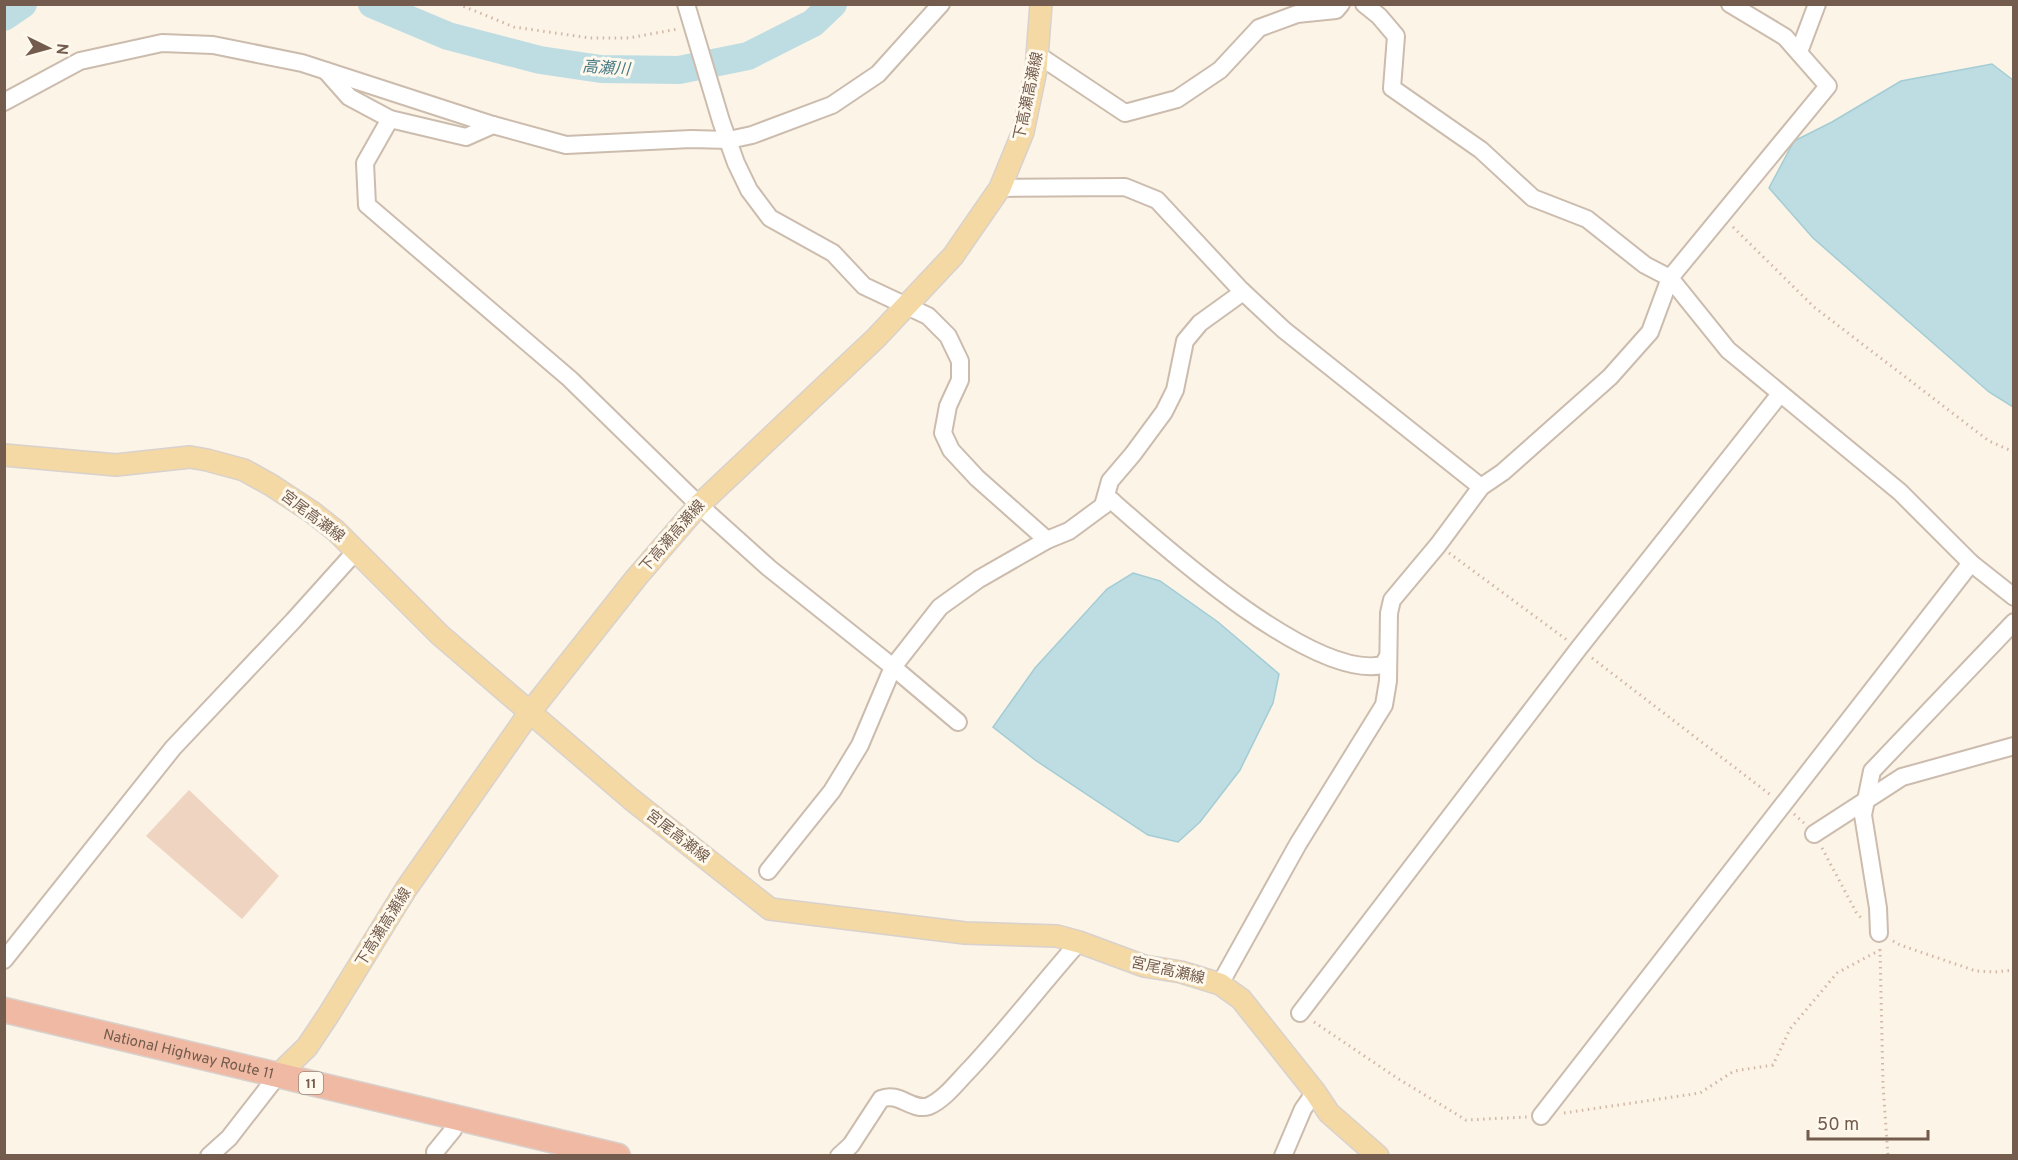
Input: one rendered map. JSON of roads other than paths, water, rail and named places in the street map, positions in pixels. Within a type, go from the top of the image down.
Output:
[{"type":"highway","name":"National Highway Route 11","points":[[4,1010],[618,1155]]},
{"type":"main road","name":"下高瀬高瀬線","points":[[278,1075],[307,1047],[406,890],[530,712],[636,578],[699,505],[876,338],[953,256],[1000,188],[1023,132],[1038,56],[1041,4]]},
{"type":"main road","name":"宮尾高瀬線","points":[[4,455],[116,465],[190,457],[244,470],[312,512],[356,551],[440,636],[631,799],[770,909],[992,936],[1048,936],[1079,942],[1144,966],[1181,972],[1220,984],[1241,999],[1329,1113],[1378,1155]]},
{"type":"street","points":[[686,4],[721,121],[736,163],[749,190],[770,218],[833,253],[864,286],[928,316],[948,336],[960,361],[960,380],[948,406],[943,433],[951,450],[977,478],[1047,540]]},
{"type":"street","points":[[4,102],[80,62],[162,43],[213,45],[302,63],[493,125],[566,145],[691,139],[729,140],[752,135],[832,105],[878,74],[941,4]]},
{"type":"street","points":[[1038,56],[1125,113],[1177,99],[1220,70],[1259,28],[1297,14],[1336,10],[1341,4]]},
{"type":"street","points":[[1364,4],[1379,16],[1396,36],[1392,88],[1481,150],[1533,198],[1587,219],[1645,265],[1670,278],[1728,350],[1900,492],[1971,563],[2013,597]]},
{"type":"street","points":[[1220,984],[1298,844],[1384,705],[1388,681],[1389,613],[1392,600],[1438,545],[1480,487],[1503,472],[1610,377],[1650,332],[1670,278],[1828,86],[1785,37],[1730,4]]},
{"type":"street","points":[[1799,52],[1817,4]]},
{"type":"street","points":[[325,71],[349,97],[390,119],[466,137],[493,125]]},
{"type":"street","points":[[390,119],[365,163],[367,205],[570,379],[699,505],[769,568],[958,722]]},
{"type":"street","points":[[1000,188],[1125,187],[1157,200],[1243,292],[1284,330],[1480,487]]},
{"type":"street","points":[[1103,506],[1110,481],[1164,412],[1175,390],[1185,341],[1200,323],[1243,292]]},
{"type":"street","points":[[1300,1012],[1578,648],[1780,394]]},
{"type":"street","points":[[768,871],[832,791],[860,745],[893,667],[940,608],[979,579],[1047,540],[1069,531],[1111,500],[1175,557],[1282,634],[1308,648],[1350,664],[1371,668],[1383,665],[1387,658]]},
{"type":"street","points":[[4,960],[173,748],[356,551]]},
{"type":"street","points":[[1541,1116],[1971,563]]},
{"type":"street","points":[[1879,933],[1878,908],[1863,815],[1872,771],[2013,622]]},
{"type":"street","points":[[1814,834],[1902,777],[2013,746]]},
{"type":"street","points":[[839,1155],[850,1145],[881,1099],[897,1098],[918,1108],[929,1106],[946,1094],[996,1040],[1079,942]]},
{"type":"street","points":[[209,1155],[228,1138],[278,1075]]},
{"type":"street","points":[[1283,1155],[1303,1109],[1315,1092]]},
{"type":"street","points":[[436,1155],[435,1152],[453,1131],[457,1117]]},
{"type":"water","points":[[1992,64],[2013,80],[2013,407],[1989,392],[1813,238],[1769,188],[1794,141],[1832,122],[1901,81]]},
{"type":"water","points":[[1133,573],[1160,581],[1218,622],[1279,674],[1273,703],[1240,770],[1200,822],[1178,842],[1148,835],[1035,760],[993,727],[1035,668],[1107,589]]},
{"type":"waterway","name":"高瀬川","points":[[4,17],[23,4]]},
{"type":"waterway","name":"高瀬川","points":[[372,4],[448,36],[540,60],[601,69],[679,70],[748,56],[813,23],[833,4]]}]
